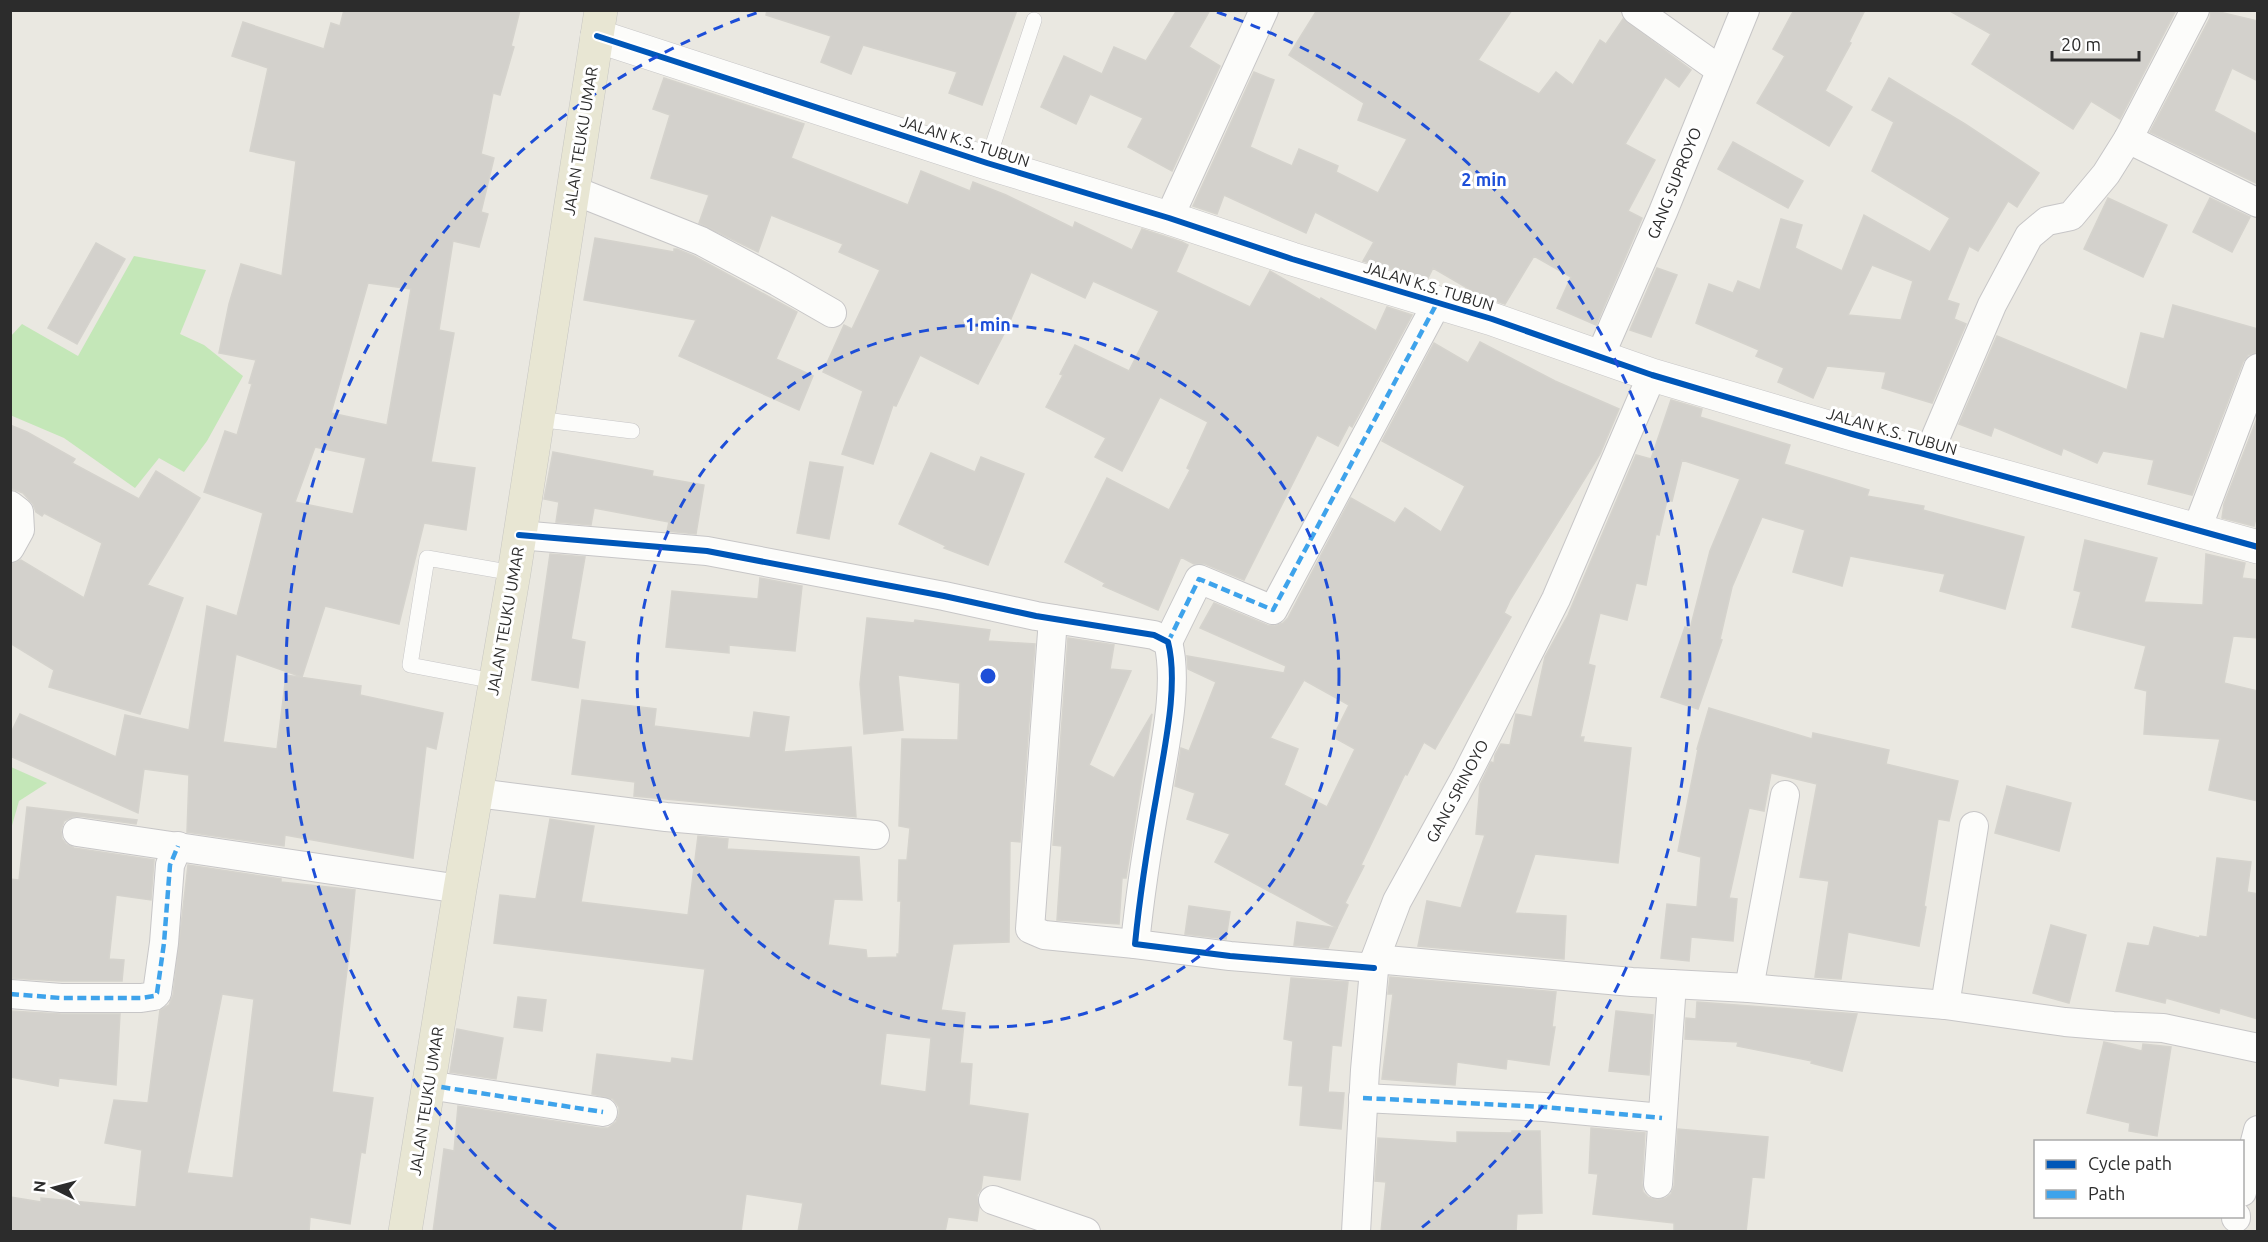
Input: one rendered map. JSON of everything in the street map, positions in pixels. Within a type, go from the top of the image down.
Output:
[{"type":"main road","name":"JALAN TEUKU UMAR","points":[[405,1232],[513,573],[599,23]]},
{"type":"street","points":[[1168,218],[1264,10]]},
{"type":"street","points":[[1636,10],[1720,70]]},
{"type":"street","name":"GANG SUPROYO","points":[[1600,356],[1663,212],[1745,10]]},
{"type":"street","points":[[1928,455],[1992,305],[2029,236],[2047,221],[2071,216],[2106,174],[2128,139],[2195,10]]},
{"type":"street","name":"JALAN K.S. TUBUN","points":[[599,23],[987,163],[1437,303],[1652,375],[2258,547]]},
{"type":"street","points":[[2128,139],[2258,203]]},
{"type":"street","points":[[573,190],[701,242],[832,313]]},
{"type":"street","points":[[1135,944],[1165,745],[1172,658],[1168,642],[1199,579],[1273,610],[1437,303]]},
{"type":"street","points":[[2197,529],[2258,368]]},
{"type":"street","name":"GANG SRINOYO","points":[[1356,1232],[1363,1098],[1374,963],[1397,901],[1466,776],[1556,599],[1652,375]]},
{"type":"street","points":[[10,505],[19,512],[22,523],[21,530],[10,548]]},
{"type":"street","points":[[519,535],[706,552],[1053,619],[1154,635],[1168,642]]},
{"type":"street","points":[[1053,619],[1030,930],[1044,935],[1230,956],[1374,963],[1749,988],[1945,1005],[2065,1022],[2163,1028],[2258,1048]]},
{"type":"street","points":[[477,794],[666,817],[875,835]]},
{"type":"street","points":[[1749,988],[1785,795]]},
{"type":"street","points":[[1945,1005],[1974,826]]},
{"type":"street","points":[[77,832],[460,889]]},
{"type":"street","points":[[10,994],[61,998],[154,996],[157,993],[164,943],[170,866],[178,846]]},
{"type":"street","points":[[1658,1184],[1672,984]]},
{"type":"street","points":[[429,1085],[603,1112]]},
{"type":"street","points":[[1363,1098],[1544,1107],[1662,1118]]},
{"type":"street","points":[[2244,1185],[2258,1130]]},
{"type":"street","points":[[993,1200],[1086,1232]]},
{"type":"lane","points":[[987,163],[1034,20]]},
{"type":"lane","points":[[537,419],[632,431]]},
{"type":"lane","points":[[494,681],[410,665],[427,558],[513,573]]},
{"type":"green space","points":[[134,256],[206,270],[180,334],[204,345],[243,376],[207,441],[184,472],[159,458],[135,488],[64,438],[10,415],[11,336],[22,324],[78,356]]},
{"type":"green space","points":[[11,767],[47,783],[19,801],[11,829]]},
{"type":"building","points":[[344,10],[520,10],[511,46],[514,47],[500,95],[493,93],[481,154],[494,158],[481,212],[488,214],[479,247],[453,241],[439,330],[454,333],[431,462],[475,468],[466,530],[424,523],[399,624],[325,606],[302,677],[236,654],[223,742],[277,749],[286,675],[361,686],[360,695],[443,713],[436,749],[426,746],[413,858],[285,835],[284,846],[187,832],[189,775],[144,769],[138,813],[10,756],[10,735],[20,714],[116,757],[125,715],[189,730],[207,606],[237,616],[263,513],[204,492],[225,431],[237,435],[252,384],[249,383],[256,360],[219,353],[229,304],[241,264],[282,276],[296,161],[250,151],[268,68],[232,56],[243,22],[324,49],[331,23],[340,26]],"holes":[[[368,283],[411,289],[387,425],[331,413]],[[315,447],[366,458],[353,514],[295,502]]]},
{"type":"building","points":[[767,10],[1017,10],[982,105],[949,93],[957,72],[863,45],[851,74],[821,62],[831,36],[766,15]]},
{"type":"building","points":[[1177,10],[1210,10],[1189,47],[1220,66],[1172,171],[1128,147],[1143,118],[1090,94],[1076,124],[1041,107],[1064,56],[1102,74],[1114,47],[1146,61]]},
{"type":"building","points":[[1317,10],[1512,10],[1478,60],[1539,94],[1556,72],[1573,85],[1600,40],[1606,44],[1623,19],[1691,70],[1679,87],[1665,77],[1625,144],[1655,160],[1628,211],[1642,218],[1596,325],[1557,308],[1571,277],[1534,256],[1505,304],[1481,296],[1433,268],[1427,280],[1363,261],[1374,242],[1315,212],[1306,233],[1224,195],[1217,214],[1193,206],[1254,72],[1274,80],[1250,147],[1292,166],[1299,149],[1338,166],[1336,172],[1378,193],[1407,139],[1358,120],[1364,103],[1289,55]]},
{"type":"building","points":[[1794,10],[1865,10],[1849,42],[1851,43],[1825,91],[1852,107],[1829,146],[1757,103],[1785,56],[1773,49]]},
{"type":"building","points":[[1948,10],[2176,10],[2120,119],[2091,101],[2073,129],[1972,64],[1991,34]]},
{"type":"building","points":[[2211,10],[2258,21],[2258,81],[2232,68],[2214,111],[2258,135],[2258,184],[2150,132],[2210,18]]},
{"type":"building","points":[[664,78],[804,124],[791,158],[908,205],[921,171],[970,191],[973,182],[1006,195],[1073,228],[1075,222],[1132,250],[1142,229],[1182,242],[1188,245],[1176,272],[1250,307],[1270,271],[1376,331],[1387,307],[1412,315],[1352,427],[1349,425],[1338,446],[1317,435],[1244,580],[1205,564],[1194,564],[1181,557],[1158,610],[1103,586],[1105,583],[1065,562],[1107,478],[1169,510],[1190,470],[1187,468],[1208,422],[1160,397],[1122,471],[1095,457],[1106,438],[1046,407],[1063,375],[1060,374],[1075,345],[1129,371],[1159,311],[1093,281],[1085,298],[1031,272],[1007,328],[978,384],[920,355],[896,406],[893,405],[873,464],[842,454],[863,391],[823,372],[844,325],[852,329],[880,270],[839,252],[843,244],[771,215],[758,252],[699,223],[709,195],[651,178],[670,115],[653,109]]},
{"type":"building","points":[[1889,78],[1965,124],[2039,173],[2017,207],[2008,201],[1978,251],[1969,246],[1947,300],[1959,304],[1954,319],[1966,324],[1932,403],[1882,388],[1886,372],[1827,366],[1813,398],[1778,382],[1784,368],[1756,356],[1759,350],[1696,323],[1709,284],[1733,293],[1738,281],[1760,290],[1781,219],[1802,225],[1795,248],[1842,271],[1864,215],[1930,252],[1950,218],[1872,171],[1894,122],[1872,110]],"holes":[[[1872,265],[1913,281],[1901,320],[1848,315]]]},
{"type":"building","points":[[1733,142],[1803,181],[1788,208],[1718,169]]},
{"type":"building","points":[[2108,198],[2167,225],[2143,277],[2084,249]]},
{"type":"building","points":[[2210,198],[2250,217],[2232,252],[2193,232]]},
{"type":"building","points":[[595,238],[674,252],[674,249],[677,249],[797,312],[776,359],[813,376],[799,410],[679,356],[696,320],[584,300]]},
{"type":"building","points":[[96,243],[125,259],[77,344],[48,328]]},
{"type":"building","points":[[1657,268],[1677,275],[1651,337],[1630,330]]},
{"type":"building","points":[[2173,305],[2258,329],[2258,352],[2248,355],[2243,362],[2192,495],[2148,484],[2154,460],[2103,451],[2097,463],[2063,448],[2061,455],[1994,427],[1991,436],[1959,424],[1997,336],[2127,390],[2141,333],[2164,339]]},
{"type":"building","points":[[1480,342],[1555,381],[1619,409],[1600,454],[1510,600],[1504,613],[1511,617],[1435,749],[1424,742],[1407,775],[1405,774],[1361,865],[1364,866],[1345,903],[1348,905],[1337,928],[1215,862],[1230,834],[1187,819],[1195,793],[1175,786],[1181,748],[1189,751],[1216,682],[1188,669],[1187,656],[1284,673],[1286,666],[1200,628],[1214,603],[1267,625],[1275,626],[1283,623],[1288,618],[1351,498],[1395,523],[1405,508],[1441,532],[1465,486],[1382,441],[1434,343],[1468,363]],"holes":[[[1304,680],[1349,705],[1333,737],[1355,749],[1327,807],[1284,785],[1298,749],[1270,738]]]},
{"type":"building","points":[[1671,400],[1702,409],[1700,417],[1790,445],[1784,464],[1869,490],[1867,496],[1924,506],[1923,510],[2024,537],[2005,609],[1940,591],[1945,574],[1850,556],[1842,586],[1793,572],[1805,530],[1762,517],[1732,587],[1720,639],[1722,640],[1698,709],[1661,697],[1685,627],[1690,629],[1710,551],[1740,479],[1682,460],[1672,501],[1667,500],[1659,535],[1656,534],[1646,585],[1636,583],[1627,620],[1600,613],[1588,664],[1595,666],[1580,737],[1584,737],[1583,742],[1631,748],[1618,863],[1535,854],[1515,913],[1566,916],[1564,959],[1418,946],[1427,901],[1461,908],[1485,835],[1476,834],[1480,785],[1491,762],[1494,763],[1495,755],[1501,744],[1510,745],[1516,714],[1532,717],[1545,657],[1568,615],[1636,455],[1651,459]]},
{"type":"building","points":[[2258,416],[2258,510],[2254,526],[2222,518],[2224,504]]},
{"type":"building","points":[[10,425],[75,459],[72,463],[139,499],[156,471],[200,498],[147,585],[183,598],[140,714],[49,687],[54,670],[10,643],[10,564],[21,560],[84,598],[102,543],[44,513],[42,516],[36,512],[33,504],[23,493],[10,488]]},
{"type":"building","points":[[553,452],[653,471],[652,476],[704,485],[696,534],[667,531],[669,522],[594,508],[591,525],[556,522],[559,502],[544,499]]},
{"type":"building","points":[[931,453],[975,472],[981,457],[1024,474],[988,565],[944,548],[946,546],[899,524]]},
{"type":"building","points":[[810,462],[843,467],[829,539],[797,533]]},
{"type":"building","points":[[2085,540],[2157,558],[2144,602],[2203,605],[2206,554],[2245,563],[2242,578],[2258,580],[2258,638],[2233,636],[2224,683],[2258,691],[2258,801],[2209,790],[2220,739],[2144,734],[2147,691],[2135,688],[2146,646],[2072,627],[2081,592],[2074,590]]},
{"type":"building","points":[[550,554],[585,557],[571,639],[585,642],[578,688],[532,680]]},
{"type":"building","points":[[760,578],[802,586],[795,651],[729,645],[729,653],[666,647],[672,591],[758,599]]},
{"type":"building","points":[[867,618],[914,623],[915,620],[990,630],[988,641],[1035,644],[1020,842],[1010,841],[1009,942],[953,944],[941,1010],[965,1013],[960,1063],[972,1064],[969,1105],[1028,1114],[1020,1180],[983,1175],[981,1189],[977,1195],[979,1207],[977,1221],[948,1217],[945,1232],[798,1232],[803,1203],[746,1194],[741,1232],[433,1232],[444,1149],[454,1151],[458,1106],[608,1128],[616,1122],[619,1107],[613,1099],[592,1094],[597,1054],[671,1063],[672,1058],[693,1061],[705,969],[494,943],[500,895],[536,899],[550,819],[594,826],[581,902],[688,915],[698,836],[728,839],[727,849],[859,857],[862,900],[834,899],[828,945],[866,950],[867,958],[897,957],[901,901],[898,901],[899,860],[907,860],[910,828],[899,826],[902,739],[958,740],[960,683],[898,675],[903,730],[864,734],[860,684]],"holes":[[[886,1033],[931,1038],[926,1092],[880,1085]]]},
{"type":"building","points":[[1068,638],[1114,645],[1110,669],[1131,671],[1089,765],[1114,778],[1152,714],[1126,878],[1122,878],[1119,924],[1057,920],[1062,846],[1053,845]]},
{"type":"building","points":[[582,700],[656,709],[654,726],[750,738],[754,712],[789,717],[784,752],[851,747],[856,817],[634,796],[635,782],[572,774]]},
{"type":"building","points":[[1709,708],[1812,739],[1813,733],[1889,750],[1886,764],[1958,781],[1949,821],[1938,819],[1919,946],[1848,932],[1841,979],[1815,977],[1829,881],[1800,877],[1817,784],[1771,773],[1764,811],[1749,808],[1729,898],[1737,899],[1733,941],[1691,937],[1689,961],[1661,958],[1667,904],[1697,907],[1701,857],[1678,851],[1697,749]]},
{"type":"building","points":[[2007,786],[2071,803],[2059,851],[1995,833]]},
{"type":"building","points":[[27,807],[137,820],[136,824],[79,816],[64,821],[61,830],[62,839],[74,848],[154,860],[151,900],[116,895],[109,959],[124,960],[122,981],[10,978],[10,879],[19,880]]},
{"type":"building","points":[[2217,858],[2251,862],[2247,892],[2258,894],[2258,1019],[2220,1008],[2219,1013],[2166,998],[2165,1003],[2116,991],[2128,943],[2149,946],[2154,927],[2199,938],[2200,936],[2207,937]]},
{"type":"building","points":[[188,865],[281,879],[281,882],[355,890],[332,1092],[373,1098],[365,1153],[361,1152],[350,1224],[310,1217],[309,1232],[10,1232],[10,1197],[41,1202],[41,1198],[136,1207],[142,1150],[105,1143],[114,1100],[148,1103],[160,1010],[169,1005],[173,995]],"holes":[[[222,994],[254,999],[233,1178],[187,1173]]]},
{"type":"building","points":[[1189,906],[1230,912],[1226,939],[1185,934]]},
{"type":"building","points":[[1297,922],[1337,928],[1328,948],[1294,945]]},
{"type":"building","points":[[2051,925],[2086,935],[2069,1003],[2033,993]]},
{"type":"building","points":[[1390,977],[1556,992],[1552,1027],[1555,1027],[1549,1065],[1507,1059],[1506,1069],[1457,1062],[1455,1085],[1382,1079],[1393,994],[1388,994]]},
{"type":"building","points":[[1291,978],[1348,982],[1341,1046],[1332,1045],[1328,1092],[1344,1093],[1341,1129],[1300,1125],[1303,1086],[1289,1085],[1293,1041],[1284,1039]]},
{"type":"building","points":[[518,997],[546,1000],[542,1031],[514,1027]]},
{"type":"building","points":[[1697,1002],[1857,1014],[1842,1071],[1811,1063],[1812,1061],[1737,1046],[1738,1042],[1685,1039],[1686,1018],[1696,1019]]},
{"type":"building","points":[[10,1011],[120,1014],[116,1085],[59,1078],[58,1086],[10,1077]]},
{"type":"building","points":[[1616,1011],[1653,1015],[1649,1075],[1609,1071]]},
{"type":"building","points":[[457,1029],[503,1038],[496,1079],[450,1072]]},
{"type":"building","points":[[2104,1042],[2142,1051],[2143,1044],[2171,1047],[2157,1136],[2129,1131],[2130,1123],[2087,1113]]},
{"type":"building","points":[[1591,1128],[1645,1133],[1643,1192],[1648,1197],[1657,1200],[1671,1194],[1674,1186],[1678,1129],[1768,1137],[1764,1178],[1752,1177],[1746,1232],[1674,1232],[1674,1223],[1593,1214],[1598,1174],[1589,1173]]},
{"type":"building","points":[[1512,1131],[1540,1131],[1542,1213],[1517,1214],[1516,1232],[1381,1232],[1386,1182],[1375,1181],[1378,1138],[1457,1143],[1457,1132],[1512,1133]]},
{"type":"marked path","points":[[1168,642],[1199,579],[1273,610],[1437,303]]},
{"type":"marked path","points":[[10,994],[61,998],[154,996],[157,993],[164,943],[170,865],[178,846]]},
{"type":"marked path","points":[[428,1085],[603,1112]]},
{"type":"marked path","points":[[1363,1098],[1544,1107],[1662,1118]]},
{"type":"cycle path","points":[[597,36],[987,163],[1492,319],[1652,375],[1852,434],[2258,547]]},
{"type":"cycle path","points":[[519,535],[707,551],[1036,616],[1154,635],[1168,642],[1172,678],[1169,717],[1135,944],[1230,956],[1374,968]]}]
